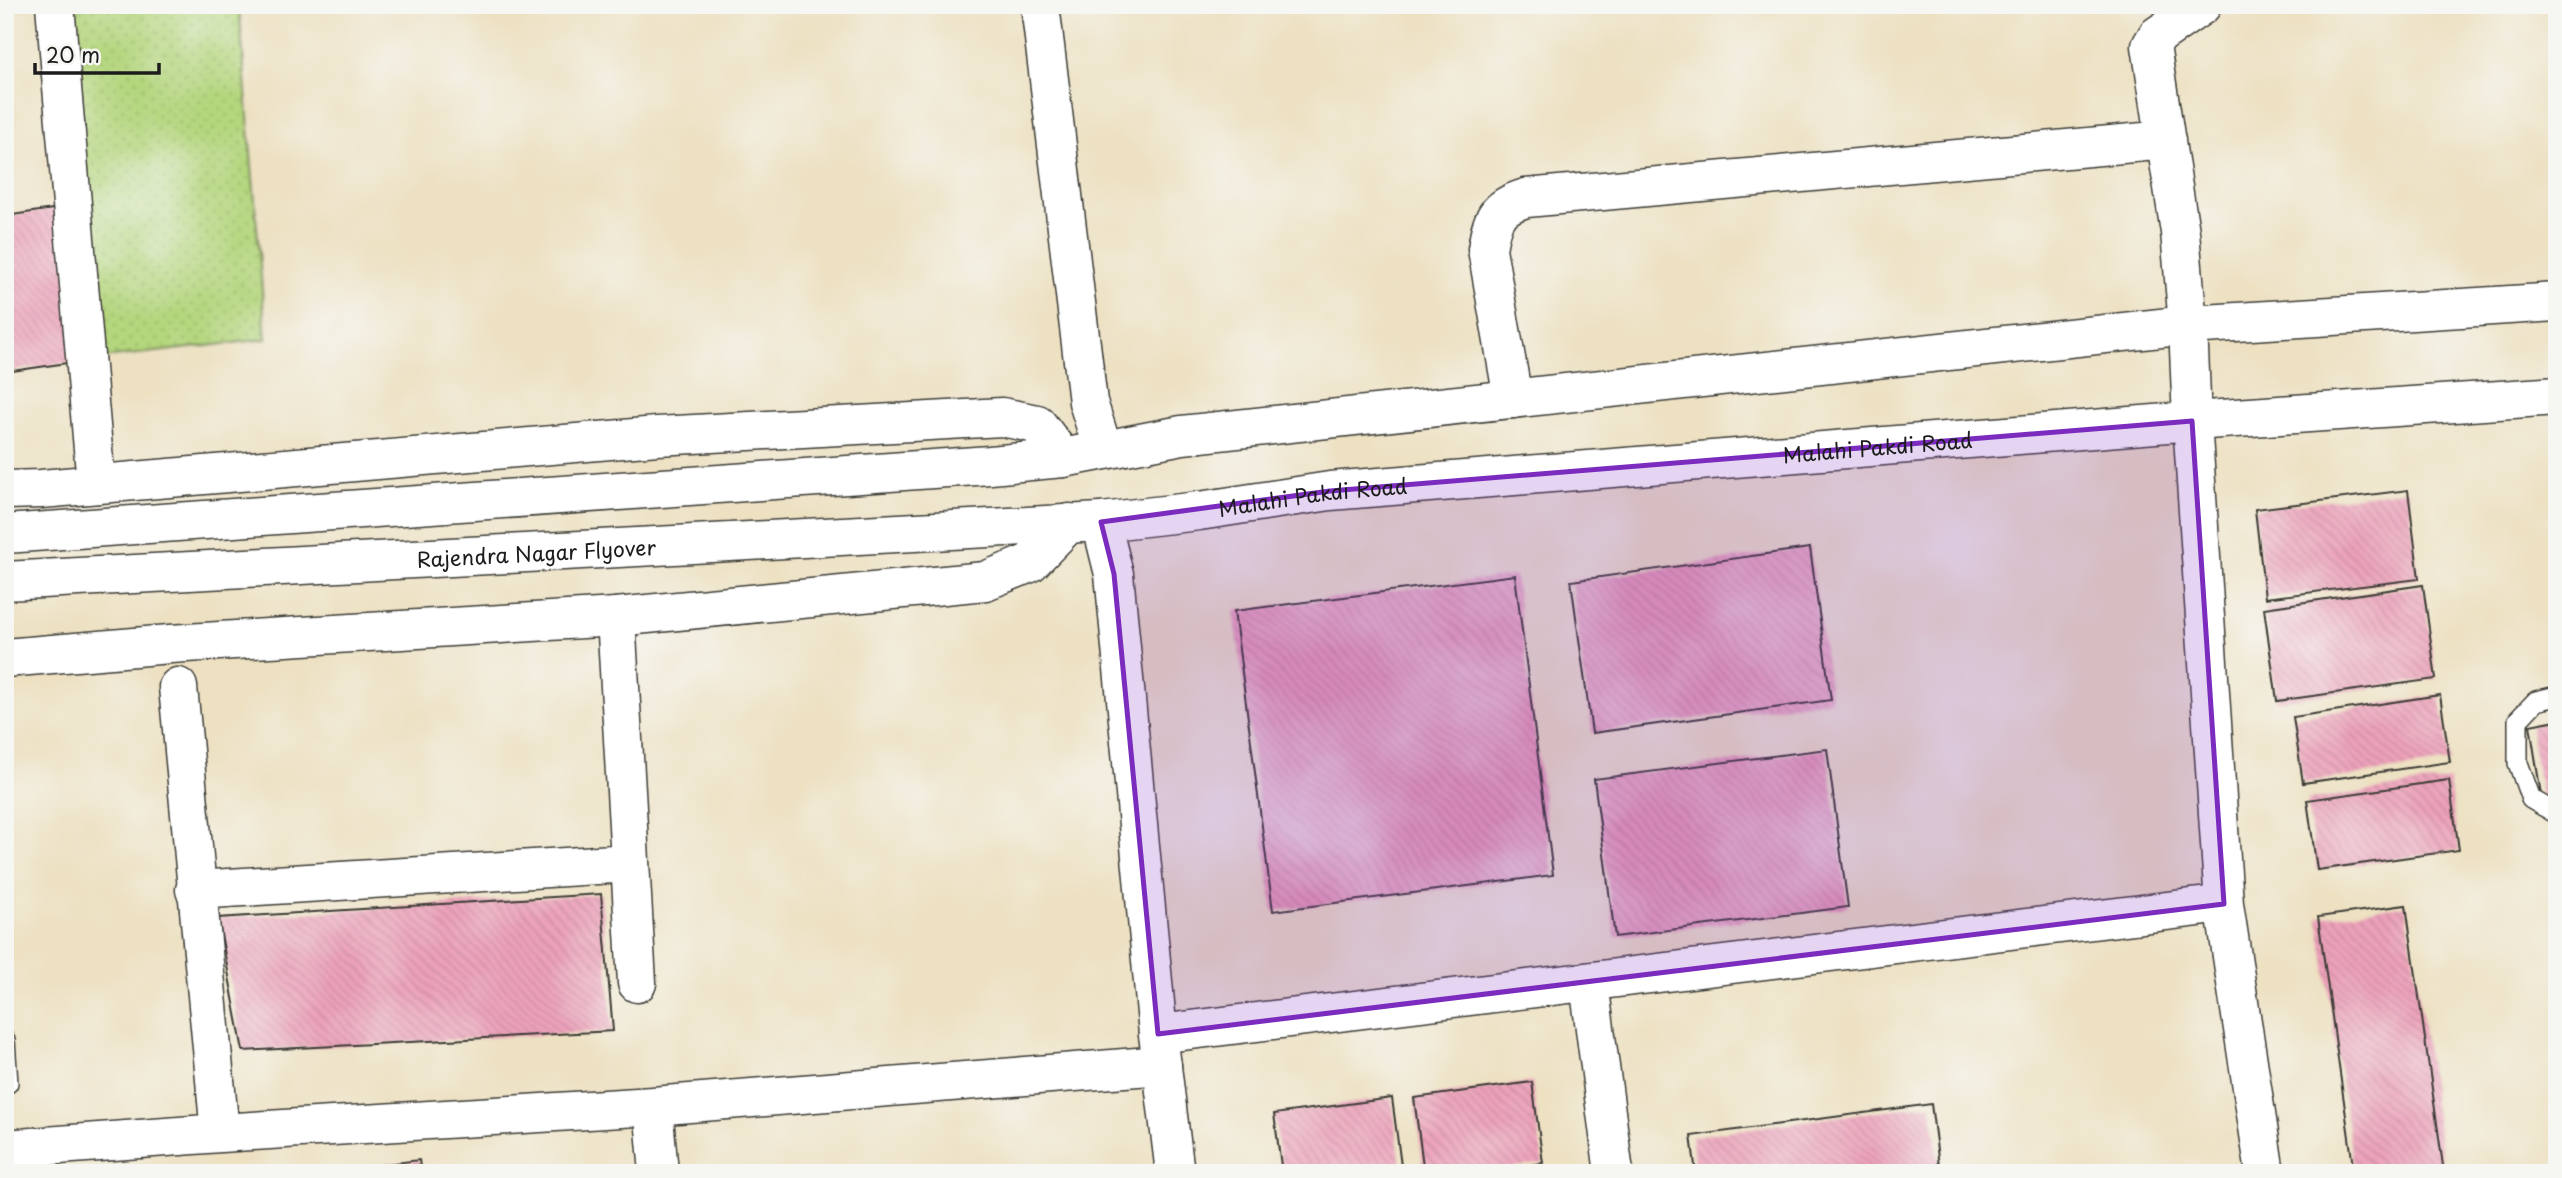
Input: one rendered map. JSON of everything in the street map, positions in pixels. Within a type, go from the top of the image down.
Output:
[{"type":"street","points":[[55,5],[96,484]]},
{"type":"street","points":[[1040,5],[1088,402],[1103,450]]},
{"type":"street","points":[[2202,5],[2157,36],[2151,46],[2180,232],[2188,325],[2224,904],[2265,1173]]},
{"type":"street","points":[[1513,399],[1488,249],[1491,227],[1497,213],[1510,203],[1526,198],[2166,140]]},
{"type":"street","points":[[5,534],[990,465],[1063,458],[1182,435],[2188,325],[2557,302]]},
{"type":"street","name":"Malahi Pakdi Road","points":[[1085,522],[1199,511],[1330,491],[2192,421],[2557,396]]},
{"type":"street","points":[[5,490],[657,436],[1002,417],[1037,424],[1063,458]]},
{"type":"street","points":[[5,658],[170,644],[616,617],[985,582],[1030,563],[1085,522],[1114,574],[1160,1050],[1175,1173]]},
{"type":"street","name":"Rajendra Nagar Flyover","points":[[5,581],[1085,522]]},
{"type":"street","points":[[616,617],[637,983]]},
{"type":"street","points":[[178,687],[219,1133]]},
{"type":"street","points":[[195,890],[630,863]]},
{"type":"street","points":[[5,1149],[653,1106],[1160,1050],[1589,983],[2224,904]]},
{"type":"street","points":[[1589,983],[1614,1173]]},
{"type":"street","points":[[653,1106],[659,1173]]},
{"type":"lane","points":[[2557,696],[2536,701],[2518,720],[2518,763],[2531,800],[2557,814]]},
{"type":"lane","points":[[5,1040],[8,1083],[5,1083]]},
{"type":"highlighted area","points":[[2192,421],[2224,904],[1158,1034],[1114,574],[1101,522],[1330,491]]},
{"type":"green space","points":[[56,5],[239,5],[266,339],[105,358]]},
{"type":"building","points":[[60,208],[81,361],[5,372],[5,216]]},
{"type":"building","points":[[2408,490],[2419,579],[2265,598],[2255,509]]},
{"type":"building","points":[[1810,548],[1831,700],[1592,733],[1571,581]]},
{"type":"building","points":[[1515,575],[1553,875],[1273,911],[1234,611]]},
{"type":"building","points":[[2423,585],[2436,679],[2277,701],[2264,608]]},
{"type":"building","points":[[2440,695],[2450,762],[2303,783],[2293,717]]},
{"type":"building","points":[[2557,720],[2557,798],[2542,801],[2530,725]]},
{"type":"building","points":[[1827,749],[1848,907],[1615,937],[1594,779]]},
{"type":"building","points":[[2449,780],[2459,850],[2317,870],[2307,800]]},
{"type":"building","points":[[601,894],[613,1031],[243,1051],[218,918]]},
{"type":"building","points":[[2406,905],[2444,1173],[2354,1173],[2318,917]]},
{"type":"building","points":[[1532,1082],[1543,1163],[1476,1173],[1424,1173],[1414,1098]]},
{"type":"building","points":[[1392,1098],[1402,1173],[1282,1173],[1274,1114]]},
{"type":"building","points":[[1931,1104],[1940,1173],[1696,1173],[1691,1136]]},
{"type":"building","points":[[419,1160],[421,1173],[330,1173],[330,1171]]}]
